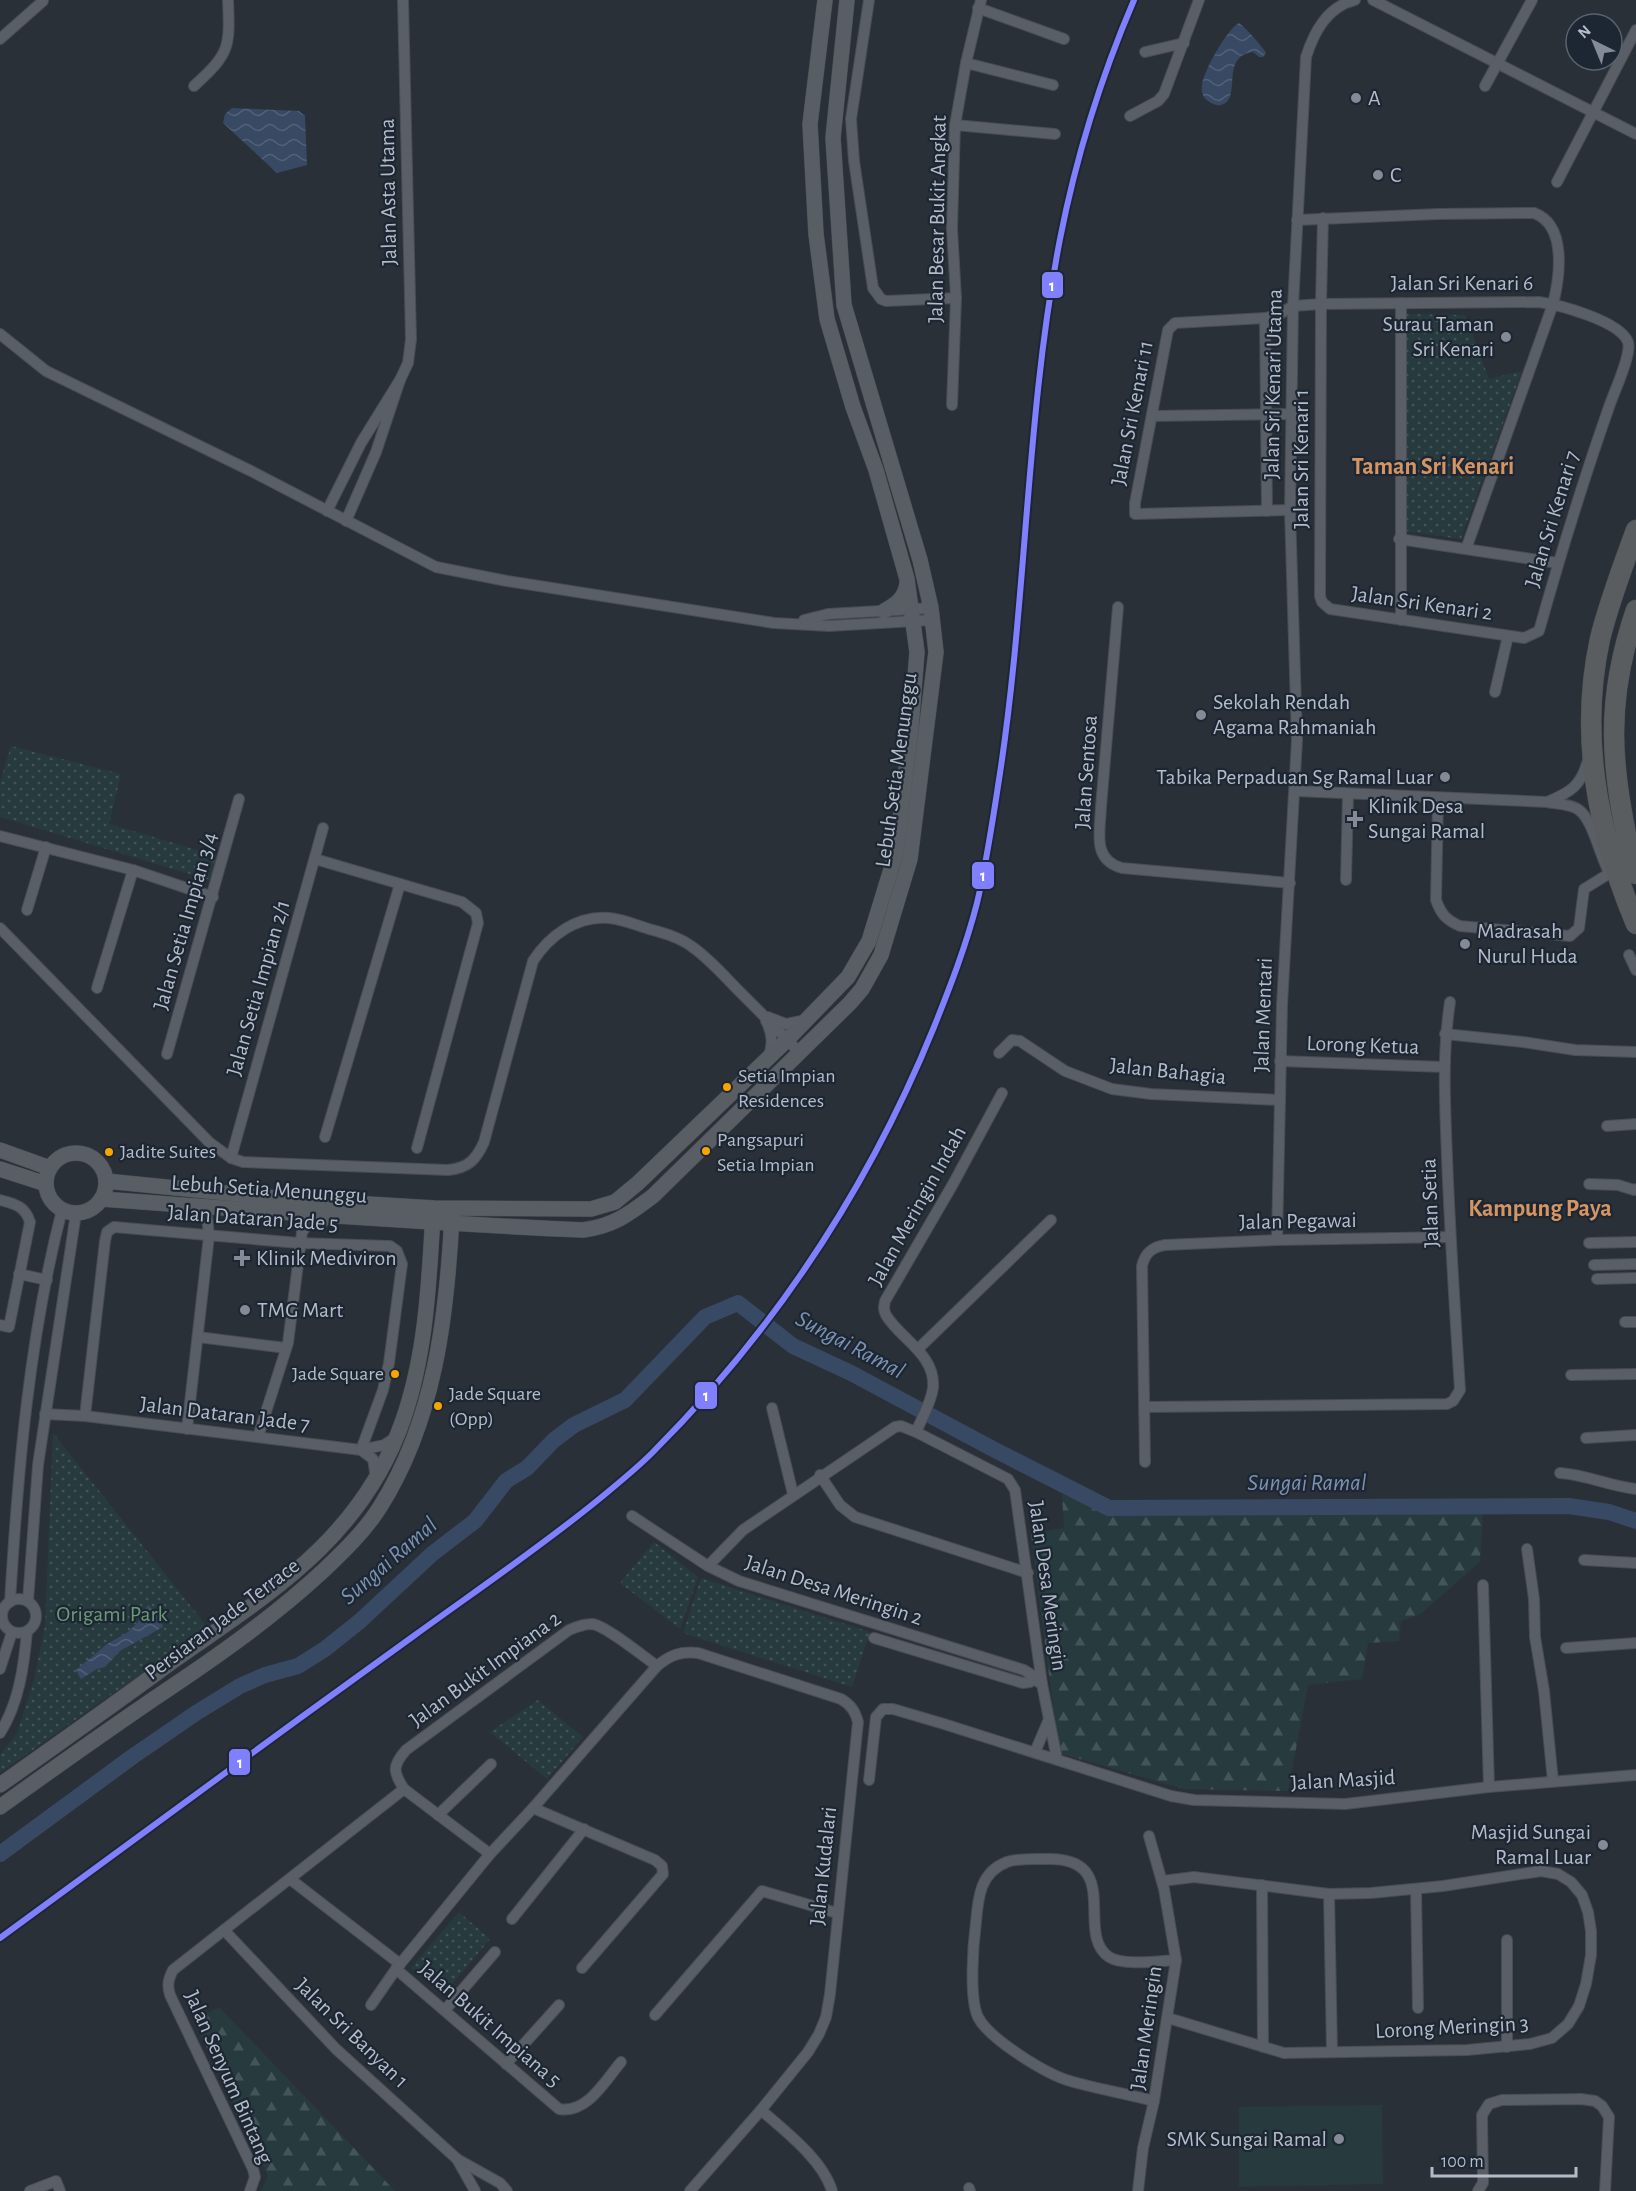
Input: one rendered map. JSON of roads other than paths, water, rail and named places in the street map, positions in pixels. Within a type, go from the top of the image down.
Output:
[{"type":"highway","points":[[1627,872],[1599,801],[1591,750],[1591,705],[1600,639],[1636,530]]},
{"type":"highway","points":[[1636,610],[1619,675],[1614,733],[1627,872],[1636,924]]},
{"type":"street","name":"Jalan Asta Utama","points":[[346,521],[376,452],[408,363],[411,339],[403,0]]},
{"type":"street","points":[[825,0],[810,124],[816,234],[827,319],[853,407],[876,470],[908,579],[903,596],[896,605],[884,611]]},
{"type":"street","name":"Lebuh Setia Menunggu","points":[[452,1216],[583,1230],[600,1228],[617,1221],[653,1196],[850,1003],[862,989],[881,955],[888,934],[910,859],[936,652],[920,560],[844,306],[833,138],[847,0]]},
{"type":"street","points":[[869,0],[851,119],[854,161],[873,288],[881,299],[886,301],[956,298]]},
{"type":"street","points":[[1130,116],[1158,101],[1164,94],[1199,0]]},
{"type":"street","name":"Jalan Sri Kenari Utama","points":[[1296,791],[1297,740],[1290,510],[1291,414],[1293,306],[1306,57],[1312,39],[1321,24],[1333,11],[1355,0]]},
{"type":"street","points":[[1373,0],[1395,4],[1498,62],[1636,134]]},
{"type":"street","points":[[1485,87],[1532,0]]},
{"type":"street","points":[[0,39],[43,1]]},
{"type":"street","points":[[194,86],[216,66],[224,54],[228,42],[227,1]]},
{"type":"street","points":[[979,4],[1064,39]]},
{"type":"street","name":"Jalan Besar Bukit Angkat","points":[[952,405],[956,298],[952,228],[955,125],[979,4]]},
{"type":"street","points":[[1557,182],[1636,30]]},
{"type":"street","points":[[1145,52],[1184,43]]},
{"type":"street","points":[[966,63],[1053,85]]},
{"type":"street","points":[[955,125],[1054,134]]},
{"type":"street","points":[[1297,220],[1534,213],[1542,216],[1556,233],[1559,276],[1553,304],[1466,549]]},
{"type":"street","name":"Jalan Sri Kenari 1","points":[[1323,218],[1320,596],[1322,603],[1330,609]]},
{"type":"street","name":"Jalan Sri Kenari 6","points":[[1175,323],[1265,318],[1278,315],[1293,306],[1321,304],[1539,302],[1553,304],[1614,326],[1624,334]]},
{"type":"street","points":[[1401,303],[1399,539],[1401,620]]},
{"type":"street","points":[[1265,318],[1267,511],[1290,510]]},
{"type":"street","name":"Jalan Sri Kenari 11","points":[[1175,323],[1167,330],[1135,503],[1136,514],[1267,511]]},
{"type":"street","points":[[0,334],[46,371],[436,567],[507,581],[774,623],[829,626],[931,614]]},
{"type":"street","name":"Jalan Sri Kenari 7","points":[[1508,636],[1524,638],[1539,631],[1601,428],[1629,349],[1624,334]]},
{"type":"street","name":"Jalan Asta Utama","points":[[327,511],[361,443],[400,381]]},
{"type":"street","points":[[1152,416],[1291,414]]},
{"type":"street","points":[[1399,539],[1558,563]]},
{"type":"street","name":"Lebuh Setia Menunggu","points":[[768,1058],[848,977],[859,961],[869,941],[896,853],[917,652],[908,579]]},
{"type":"street","name":"Jalan Sentosa","points":[[1118,607],[1101,807],[1102,854],[1109,864],[1122,868],[1290,883]]},
{"type":"street","name":"Jalan Sri Kenari 2","points":[[1330,609],[1508,636]]},
{"type":"street","points":[[792,623],[828,614],[884,611],[912,615]]},
{"type":"street","points":[[1495,692],[1508,636]]},
{"type":"street","points":[[1547,802],[1566,794],[1577,785],[1585,774],[1591,750]]},
{"type":"street","points":[[1296,791],[1547,802],[1568,806],[1579,810],[1591,824],[1600,853],[1627,872]]},
{"type":"street","name":"Jalan Mentari","points":[[1277,1240],[1280,1061],[1296,791]]},
{"type":"street","points":[[1346,880],[1348,794]]},
{"type":"street","points":[[1438,798],[1436,900],[1440,912],[1448,921],[1460,926],[1570,936],[1579,928],[1584,890],[1627,872]]},
{"type":"street","name":"Jalan Setia Impian 3/4","points":[[167,1054],[239,799]]},
{"type":"street","name":"Jalan Setia Impian 2/1","points":[[231,1158],[323,828]]},
{"type":"street","points":[[0,836],[133,870],[213,897]]},
{"type":"street","points":[[27,910],[46,848]]},
{"type":"street","points":[[315,859],[462,902],[476,913],[478,923],[417,1148]]},
{"type":"street","points":[[97,988],[133,870]]},
{"type":"street","points":[[325,1137],[400,884]]},
{"type":"street","points":[[0,928],[209,1142],[231,1158],[255,1163],[448,1170],[460,1169],[470,1164],[478,1155],[484,1142],[533,961],[553,937],[568,927],[597,917],[611,918],[680,939],[713,964],[799,1052]]},
{"type":"street","points":[[1629,955],[1636,970]]},
{"type":"street","name":"Jalan Setia","points":[[1145,1407],[1447,1404],[1453,1401],[1460,1390],[1450,1238],[1444,1067],[1445,1034],[1450,1002]]},
{"type":"street","points":[[763,1015],[786,1024],[807,1020]]},
{"type":"street","points":[[433,1215],[591,1209],[615,1202],[638,1183],[768,1058],[772,1046],[770,1027],[763,1015]]},
{"type":"street","points":[[1445,1034],[1575,1050],[1636,1052]]},
{"type":"street","name":"Jalan Bahagia","points":[[999,1053],[1012,1040],[1020,1041],[1065,1071],[1112,1089],[1151,1094],[1280,1100]]},
{"type":"street","name":"Lorong Ketua","points":[[1280,1061],[1444,1067]]},
{"type":"street","name":"Jalan Meringin Indah","points":[[916,1432],[933,1389],[931,1375],[918,1349],[886,1315],[885,1301],[953,1184],[1002,1093]]},
{"type":"street","points":[[1607,1126],[1636,1124]]},
{"type":"street","points":[[0,1150],[50,1168]]},
{"type":"street","points":[[70,1153],[83,1154],[95,1160],[101,1166],[106,1181],[101,1198],[86,1211],[69,1211],[50,1199],[46,1184],[50,1168],[62,1156],[70,1153]]},
{"type":"street","points":[[0,1169],[46,1184]]},
{"type":"street","name":"Lebuh Setia Menunggu","points":[[106,1181],[433,1215]]},
{"type":"street","points":[[1589,1184],[1618,1185],[1636,1189]]},
{"type":"street","name":"Lebuh Setia Menunggu","points":[[101,1198],[345,1217],[433,1215]]},
{"type":"street","points":[[0,1200],[20,1206],[27,1213],[30,1222],[12,1310],[4,1326]]},
{"type":"street","points":[[187,1429],[209,1236],[206,1207]]},
{"type":"street","points":[[10,1602],[17,1488],[35,1343],[47,1280],[69,1211]]},
{"type":"street","points":[[28,1601],[38,1465],[69,1211]]},
{"type":"street","name":"Persiaran Jade Terrace","points":[[0,1785],[274,1590],[329,1540],[353,1513],[376,1478],[396,1438],[414,1380],[422,1342],[433,1215]]},
{"type":"street","name":"Persiaran Jade Terrace","points":[[0,1807],[267,1619],[344,1551],[379,1508],[404,1462],[422,1418],[434,1374],[447,1279],[452,1216]]},
{"type":"street","points":[[258,1437],[286,1348],[302,1232],[307,1226],[345,1217]]},
{"type":"street","points":[[918,1349],[1051,1220]]},
{"type":"street","name":"Jalan Dataran Jade 5","points":[[85,1416],[107,1232],[114,1227],[299,1243],[390,1246],[397,1251],[402,1264],[389,1363],[383,1390],[361,1450]]},
{"type":"street","name":"Jalan Pegawai","points":[[1145,1407],[1142,1266],[1144,1258],[1156,1246],[1277,1240],[1450,1238]]},
{"type":"street","points":[[1589,1243],[1636,1242]]},
{"type":"street","points":[[1593,1265],[1636,1264]]},
{"type":"street","points":[[19,1274],[47,1280]]},
{"type":"street","points":[[1597,1280],[1636,1278]]},
{"type":"street","points":[[0,1308],[12,1310]]},
{"type":"street","points":[[198,1337],[286,1348]]},
{"type":"street","points":[[35,1343],[54,1347]]},
{"type":"street","points":[[1571,1374],[1636,1374]]},
{"type":"street","points":[[1145,1407],[1145,1462]]},
{"type":"street","points":[[772,1408],[793,1494]]},
{"type":"street","name":"Jalan Dataran Jade 7","points":[[45,1414],[85,1416],[361,1450]]},
{"type":"street","name":"Jalan Desa Meringin","points":[[820,1475],[895,1427],[901,1426],[1011,1480],[1015,1490],[1028,1573],[1038,1682],[1049,1719],[1057,1759]]},
{"type":"street","points":[[1586,1438],[1636,1435]]},
{"type":"street","points":[[361,1450],[384,1445],[396,1438]]},
{"type":"street","points":[[361,1450],[373,1459],[376,1478]]},
{"type":"street","points":[[1560,1473],[1581,1474],[1615,1487],[1636,1489]]},
{"type":"street","points":[[708,1566],[734,1537],[820,1475],[840,1505],[855,1517],[1028,1573]]},
{"type":"street","name":"Jalan Desa Meringin 2","points":[[632,1516],[708,1566],[739,1581],[1024,1670],[1038,1682]]},
{"type":"street","points":[[1527,1549],[1534,1599],[1535,1637],[1544,1691],[1553,1781]]},
{"type":"street","points":[[1584,1560],[1636,1563]]},
{"type":"street","points":[[1483,1585],[1489,1787]]},
{"type":"street","points":[[16,1599],[28,1601],[33,1606],[36,1620],[27,1631],[20,1633],[7,1629],[2,1617],[3,1608],[10,1602],[16,1599]]},
{"type":"street","name":"Jalan Bukit Impiana 2","points":[[404,1789],[397,1778],[395,1769],[406,1750],[569,1630],[580,1625],[594,1624],[657,1666]]},
{"type":"street","points":[[0,1733],[16,1698],[25,1662],[27,1631]]},
{"type":"street","points":[[0,1669],[12,1632]]},
{"type":"street","name":"Jalan Desa Meringin 2","points":[[874,1638],[1023,1683],[1038,1682]]},
{"type":"street","points":[[1566,1648],[1636,1643]]},
{"type":"street","name":"Jalan Kudalari","points":[[657,1666],[676,1653],[698,1653],[830,1694],[850,1705],[856,1713],[858,1722],[826,2017],[808,2052],[690,2191]]},
{"type":"street","points":[[371,2005],[398,1967],[490,1854],[657,1666]]},
{"type":"street","name":"Jalan Masjid","points":[[869,1780],[876,1717],[883,1709],[893,1709],[1171,1796],[1194,1800],[1345,1804],[1489,1787],[1636,1775]]},
{"type":"street","points":[[1035,1752],[1049,1719]]},
{"type":"street","points":[[438,1815],[491,1764]]},
{"type":"street","points":[[224,1930],[404,1789],[490,1854]]},
{"type":"street","points":[[533,1808],[655,1860],[662,1866],[663,1874],[582,1968]]},
{"type":"street","points":[[512,1919],[584,1829]]},
{"type":"street","name":"Jalan Meringin","points":[[1138,2191],[1143,2148],[1154,2101],[1176,1960],[1162,1881],[1149,1836]]},
{"type":"street","points":[[1154,2101],[1068,2081],[997,2040],[986,2029],[978,2017],[974,2002],[974,1941],[982,1884],[998,1866],[1009,1861],[1053,1859],[1070,1861],[1089,1875],[1097,1935],[1100,1947],[1106,1955],[1124,1962],[1176,1960]]},
{"type":"street","name":"Lorong Meringin 3","points":[[1162,1881],[1194,1877],[1329,1894],[1371,1893],[1416,1889],[1541,1871],[1558,1874],[1565,1878],[1582,1895],[1588,1912],[1591,1955],[1579,2006],[1568,2024],[1552,2038],[1530,2044],[1467,2050],[1284,2053],[1168,2018]]},
{"type":"street","name":"Jalan Bukit Impiana 5","points":[[290,1879],[398,1967],[559,2109],[573,2109],[587,2102],[621,2062]]},
{"type":"street","points":[[1262,1885],[1263,2047]]},
{"type":"street","points":[[1416,1889],[1418,2008]]},
{"type":"street","points":[[655,2015],[762,1891],[837,1913]]},
{"type":"street","points":[[1329,1894],[1332,2051]]},
{"type":"street","name":"Jalan Senyum Bintang","points":[[224,1930],[173,1970],[168,1987],[253,2169],[255,2177],[250,2191]]},
{"type":"street","name":"Jalan Sri Banyan 1","points":[[224,1930],[336,2049],[457,2159],[500,2183],[507,2191]]},
{"type":"street","points":[[1507,1940],[1507,2047]]},
{"type":"street","points":[[445,2010],[495,1952]]},
{"type":"street","points":[[507,2064],[559,2005]]},
{"type":"street","points":[[1478,2191],[1483,2183],[1482,2115],[1489,2104],[1502,2100],[1581,2099],[1595,2101],[1602,2106],[1609,2117],[1605,2191]]},
{"type":"street","points":[[761,2110],[800,2145],[817,2164],[832,2191]]},
{"type":"street","name":"Jalan Sri Banyan 1","points":[[457,2159],[475,2191]]},
{"type":"street","points":[[30,2191],[56,2181],[60,2191]]},
{"type":"water","points":[[1239,23],[1266,53],[1263,57],[1253,52],[1243,55],[1237,61],[1234,69],[1227,101],[1221,105],[1214,104],[1206,100],[1203,94],[1203,79],[1222,42]]},
{"type":"water","points":[[232,108],[299,111],[305,116],[307,165],[277,173],[223,123],[225,114]]},
{"type":"water","points":[[148,1605],[160,1616],[163,1627],[120,1651],[105,1667],[81,1679],[76,1670],[107,1644],[128,1632],[138,1622]]},
{"type":"waterway","name":"Sungai Ramal","points":[[0,1854],[196,1713],[240,1686],[265,1675],[298,1666],[325,1649],[360,1621],[432,1554],[475,1521],[506,1481],[527,1468],[554,1440],[574,1425],[625,1400],[705,1317],[738,1303],[793,1346],[851,1373],[1109,1508],[1569,1506],[1609,1512],[1636,1521]]},
{"type":"rail line","name":"1","points":[[0,1938],[531,1552],[632,1471],[696,1406],[778,1307],[848,1200],[880,1144],[934,1027],[963,951],[977,903],[1008,718],[1048,307],[1074,178],[1111,58],[1134,0]]},
{"type":"place","name":"A","points":[[1356,98]]},
{"type":"place","name":"C","points":[[1378,175]]},
{"type":"place","name":"Surau Taman Sri Kenari","points":[[1506,337]]},
{"type":"place","name":"Sekolah Rendah Agama Rahmaniah","points":[[1201,715]]},
{"type":"place","name":"Tabika Perpaduan Sg Ramal Luar","points":[[1445,777]]},
{"type":"place","name":"Klinik Desa Sungai Ramal","points":[[1355,819]]},
{"type":"place","name":"Madrasah Nurul Huda","points":[[1465,944]]},
{"type":"place","name":"Setia Impian Residences","points":[[727,1087]]},
{"type":"place","name":"Pangsapuri Setia Impian","points":[[706,1151]]},
{"type":"place","name":"Jadite Suites","points":[[109,1152]]},
{"type":"place","name":"Klinik Mediviron","points":[[242,1258]]},
{"type":"place","name":"TMG Mart","points":[[245,1310]]},
{"type":"place","name":"Jade Square","points":[[395,1374]]},
{"type":"place","name":"Jade Square (Opp)","points":[[438,1406]]},
{"type":"place","name":"Masjid Sungai Ramal Luar","points":[[1603,1845]]},
{"type":"place","name":"SMK Sungai Ramal","points":[[1339,2139]]},
{"type":"district","name":"Taman Sri Kenari","points":[[1433,467]]},
{"type":"district","name":"Kampung Paya","points":[[1540,1209]]},
{"type":"park label","name":"Origami Park","points":[[112,1614]]}]
